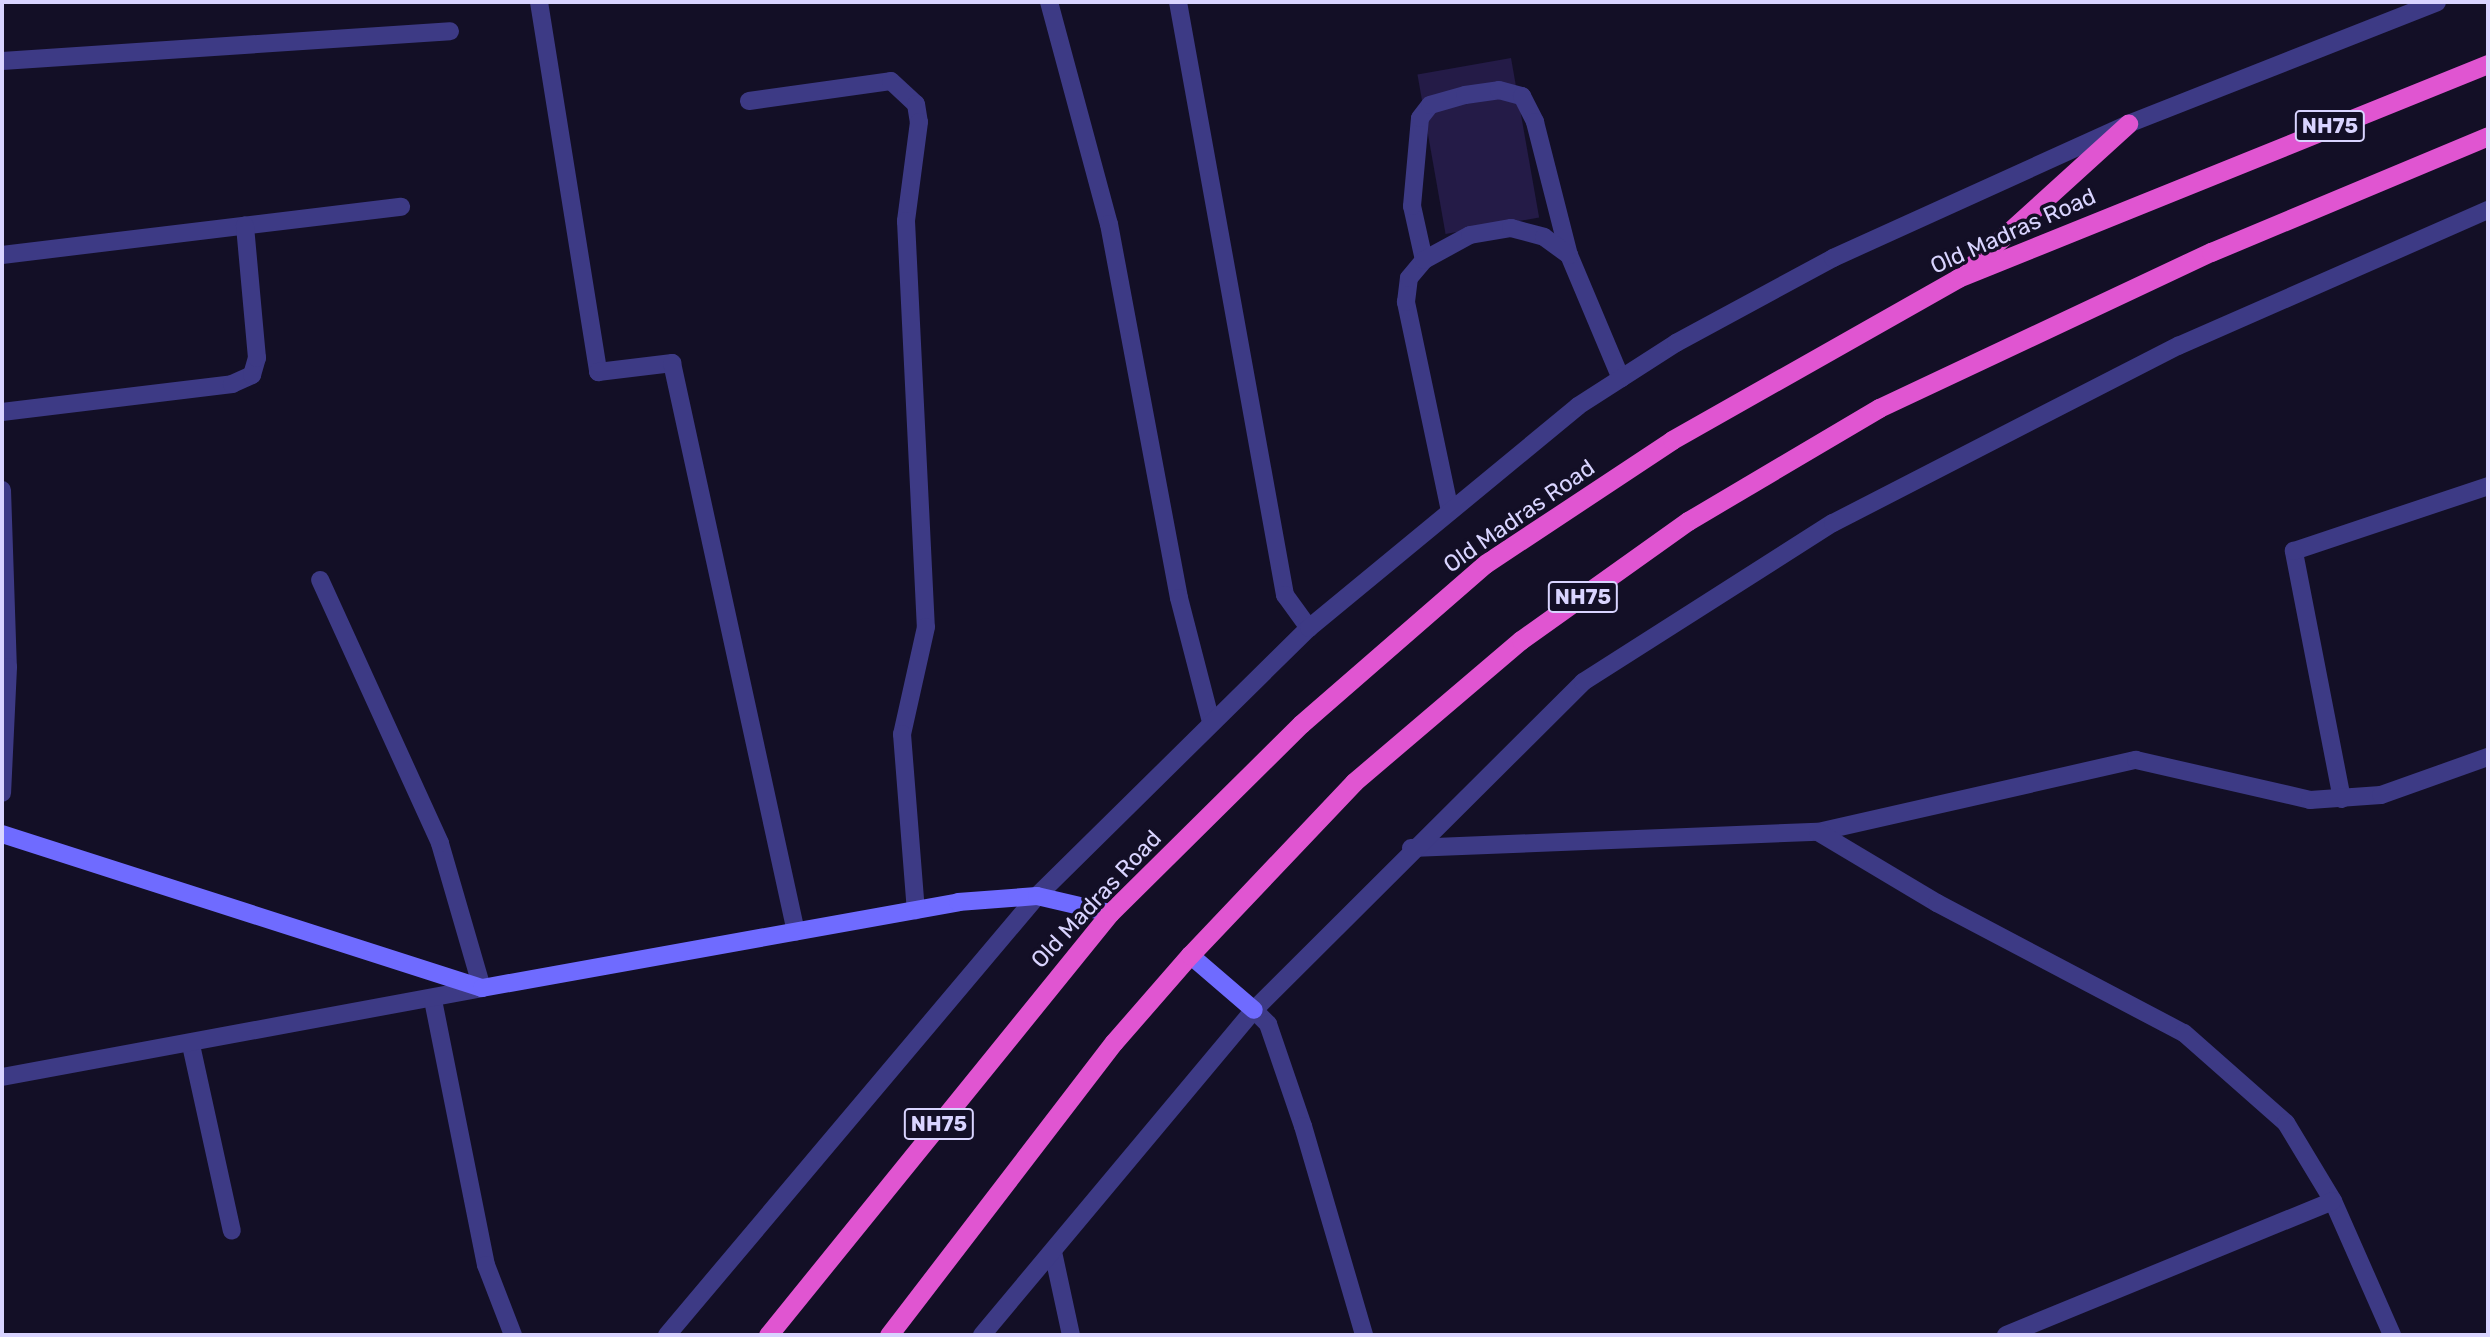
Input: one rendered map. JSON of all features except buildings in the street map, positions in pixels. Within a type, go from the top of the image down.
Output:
[{"type":"highway","name":"Old Madras Road","points":[[768,1335],[1110,913],[1301,724],[1485,564],[1672,440],[1958,278],[2488,64]]},
{"type":"highway","points":[[1958,278],[2128,124]]},
{"type":"highway","name":"NH75","points":[[889,1335],[1114,1042],[1190,955],[1354,782],[1521,640],[1688,521],[1879,408],[2211,251],[2488,136]]},
{"type":"main road","points":[[2,834],[482,988],[916,910],[1037,895],[1110,913]]},
{"type":"main road","points":[[1190,955],[1254,1010]]},
{"type":"street","points":[[539,2],[598,372],[672,363],[796,933]]},
{"type":"street","points":[[1049,2],[1109,224],[1179,598],[1211,722]]},
{"type":"street","points":[[1178,2],[1285,595],[1309,628]]},
{"type":"street","points":[[667,1335],[1037,895],[1309,628],[1578,406],[1833,258],[2128,124],[2437,2]]},
{"type":"street","points":[[2,61],[450,32]]},
{"type":"street","points":[[749,102],[891,81],[916,104],[919,122],[906,221],[926,627],[902,734],[916,910]]},
{"type":"street","points":[[1424,260],[1412,206],[1420,118],[1430,106],[1499,90],[1522,96],[1535,121],[1569,255],[1621,379]]},
{"type":"street","points":[[2,255],[401,207]]},
{"type":"street","points":[[982,1335],[1254,1010],[1411,848],[1583,682],[1833,523],[2178,346],[2488,210]]},
{"type":"street","points":[[2,412],[232,384],[252,375],[257,358],[245,226]]},
{"type":"street","points":[[1450,511],[1406,302],[1409,278],[1424,260],[1470,235],[1511,228],[1544,237],[1569,255]]},
{"type":"street","points":[[2342,799],[2294,551],[2488,486]]},
{"type":"street","points":[[2,490],[8,667],[2,793]]},
{"type":"street","points":[[2,1077],[191,1045],[433,1000],[482,988],[439,843],[320,580]]},
{"type":"street","points":[[1411,848],[1818,832],[2136,760],[2310,800],[2342,799],[2381,795],[2488,757]]},
{"type":"street","points":[[1818,832],[1937,903],[2184,1033],[2286,1123],[2333,1201],[2392,1335]]},
{"type":"street","points":[[433,1000],[486,1265],[513,1335]]},
{"type":"street","points":[[1254,1010],[1268,1024],[1298,1113],[1364,1335]]},
{"type":"street","points":[[191,1045],[232,1231]]},
{"type":"street","points":[[2007,1335],[2333,1201]]},
{"type":"street","points":[[1053,1252],[1071,1335]]}]
